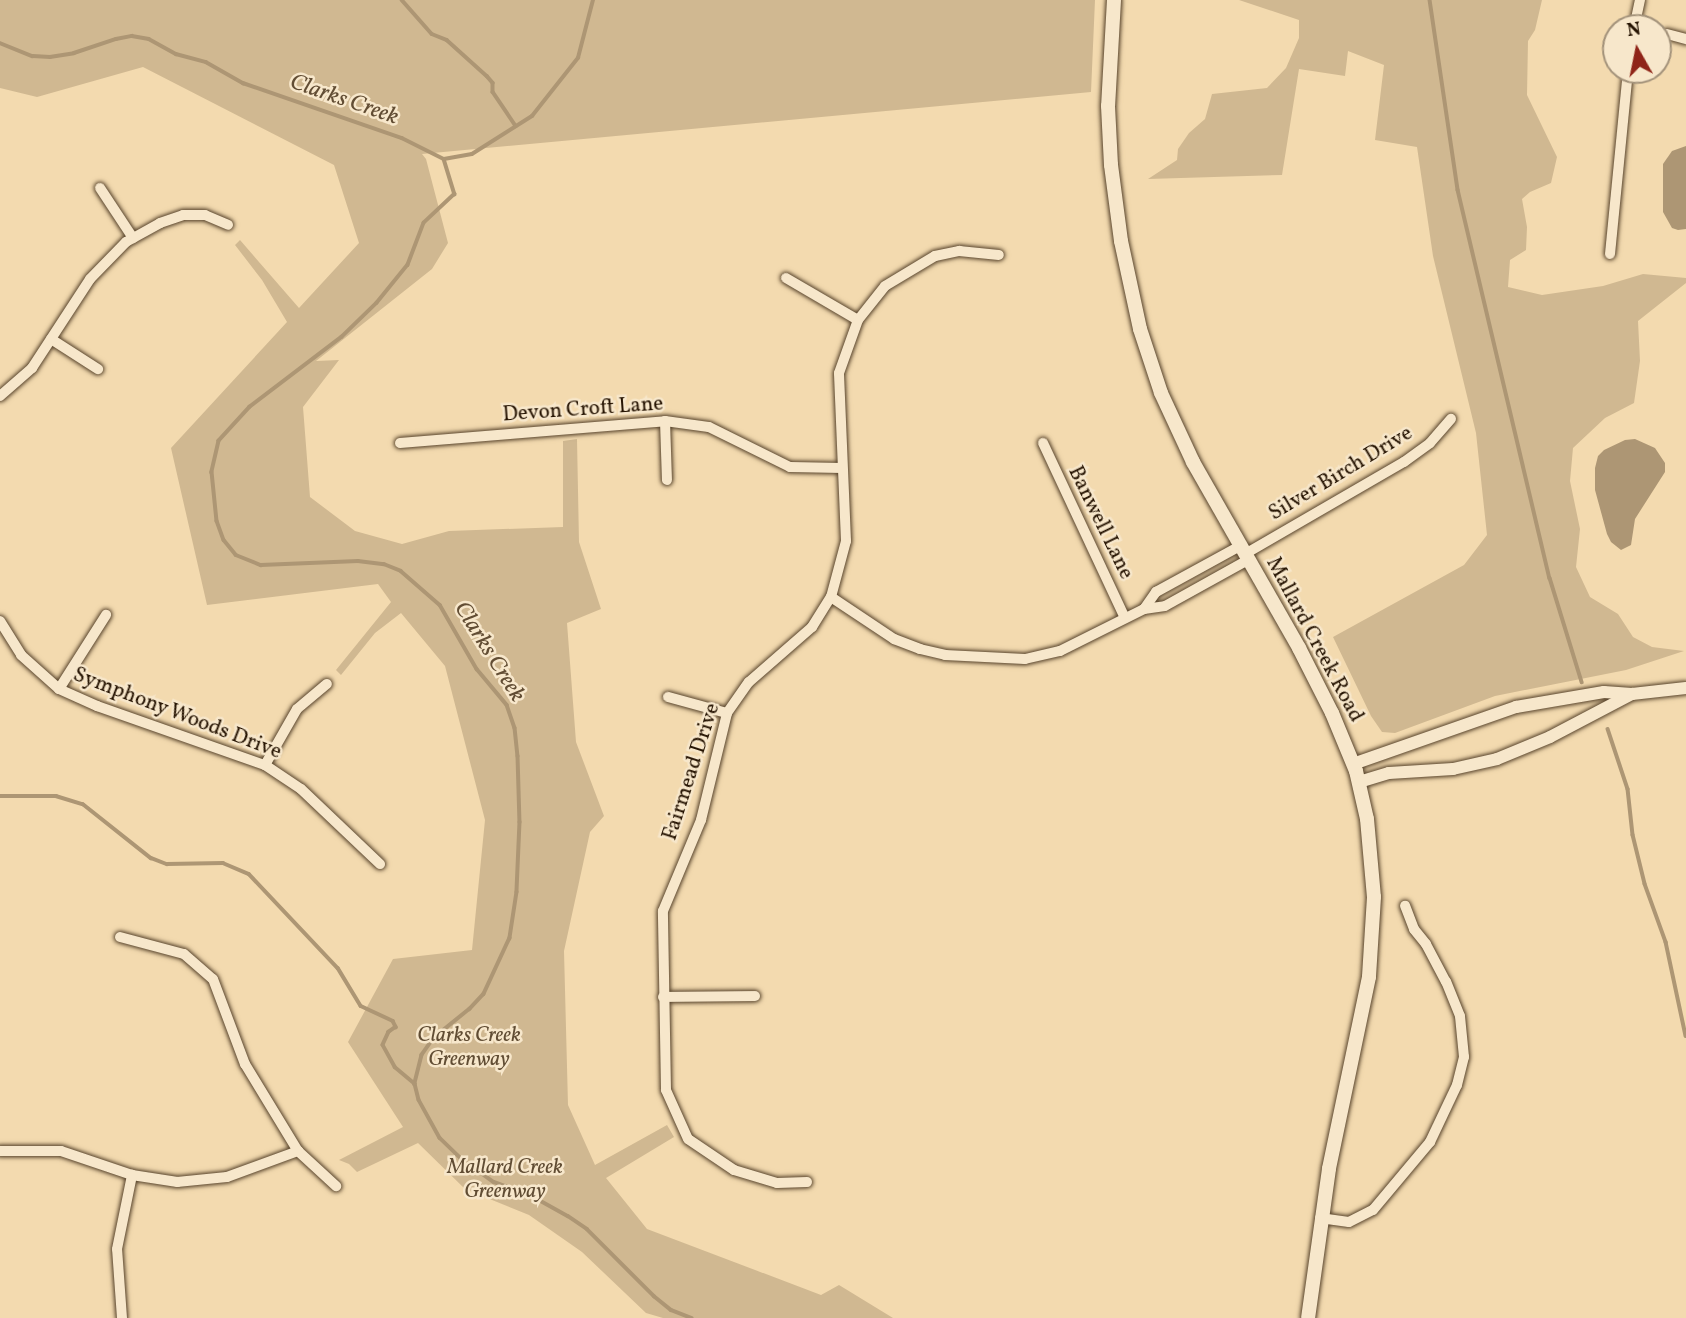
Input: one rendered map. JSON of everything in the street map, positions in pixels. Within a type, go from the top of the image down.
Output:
[{"type":"main road","name":"Mallard Creek Road","points":[[1114,0],[1109,66],[1110,140],[1117,218],[1133,304],[1171,417],[1309,667],[1353,764],[1359,782],[1374,872],[1371,957],[1320,1218],[1308,1318]]},
{"type":"street","points":[[1610,254],[1627,84]]},
{"type":"street","points":[[100,188],[133,238]]},
{"type":"street","points":[[0,396],[32,368],[90,279],[106,260],[133,238],[160,223],[183,215],[205,215],[228,225]]},
{"type":"street","name":"Fairmead Drive","points":[[807,1182],[777,1183],[734,1170],[688,1139],[666,1090],[663,911],[701,820],[727,713],[749,682],[811,627],[831,597],[846,541],[839,373],[858,320],[885,286],[935,256],[959,251],[999,255]]},
{"type":"street","points":[[786,278],[858,320]]},
{"type":"street","points":[[51,339],[98,369]]},
{"type":"street","name":"Silver Birch Drive","points":[[831,597],[894,639],[920,649],[997,659],[1024,659],[1060,651],[1144,609],[1165,606],[1244,553],[1404,462],[1430,443],[1451,419]]},
{"type":"street","points":[[665,421],[667,480]]},
{"type":"street","name":"Devon Croft Lane","points":[[400,443],[665,421],[709,427],[790,467],[842,468]]},
{"type":"street","name":"Banwell Lane","points":[[1043,443],[1125,618]]},
{"type":"street","name":"Silver Birch Drive","points":[[1144,609],[1156,593],[1244,553]]},
{"type":"street","points":[[60,689],[106,615]]},
{"type":"street","name":"Symphony Woods Drive","points":[[0,621],[21,655],[60,689],[97,706],[265,765],[301,789],[380,864]]},
{"type":"street","points":[[265,765],[292,716],[327,684]]},
{"type":"street","points":[[1353,764],[1500,710],[1577,695],[1613,691],[1632,694],[1686,688]]},
{"type":"street","points":[[1359,782],[1389,773],[1442,770],[1497,759],[1550,737],[1632,694]]},
{"type":"street","points":[[668,697],[727,713]]},
{"type":"street","points":[[1320,1218],[1349,1222],[1373,1210],[1430,1142],[1457,1085],[1464,1056],[1460,1016],[1426,944],[1412,927],[1405,906]]},
{"type":"street","points":[[120,937],[184,954],[213,979],[246,1064],[299,1151],[336,1186]]},
{"type":"street","points":[[663,997],[755,996]]},
{"type":"street","points":[[0,1151],[61,1151],[132,1175],[177,1182],[227,1177],[299,1151]]},
{"type":"street","points":[[122,1318],[117,1250],[132,1175]]},
{"type":"green space","name":"Clarks Creek Greenway","points":[[0,0],[1095,0],[1091,92],[422,154],[426,159],[448,243],[432,269],[316,361],[339,360],[303,407],[310,497],[355,531],[402,544],[449,531],[563,527],[563,441],[577,439],[579,542],[601,609],[567,623],[576,742],[604,816],[590,832],[564,951],[568,1105],[595,1165],[667,1125],[674,1137],[606,1178],[647,1229],[821,1295],[839,1285],[893,1318],[663,1318],[646,1313],[582,1252],[529,1215],[465,1189],[418,1143],[357,1172],[349,1164],[339,1160],[403,1127],[348,1042],[393,959],[472,950],[485,820],[445,666],[401,613],[375,633],[341,675],[336,670],[391,602],[378,584],[207,605],[171,448],[287,322],[262,280],[235,245],[240,240],[299,308],[359,243],[334,165],[143,67],[37,97],[0,88]]},
{"type":"green space","points":[[1239,0],[1542,0],[1535,30],[1528,41],[1527,95],[1557,157],[1551,183],[1530,192],[1522,199],[1527,227],[1526,250],[1510,260],[1508,287],[1542,295],[1603,286],[1643,274],[1686,278],[1686,283],[1638,321],[1640,361],[1634,403],[1605,418],[1573,448],[1570,481],[1580,529],[1576,567],[1590,597],[1618,614],[1633,637],[1652,647],[1684,651],[1626,670],[1495,696],[1395,733],[1382,732],[1371,716],[1333,637],[1464,565],[1487,535],[1476,433],[1433,256],[1417,147],[1375,140],[1384,65],[1348,51],[1345,76],[1299,69],[1282,175],[1148,179],[1177,160],[1178,149],[1189,133],[1205,119],[1212,94],[1267,88],[1286,68],[1299,38],[1299,20]]},
{"type":"shaded area","points":[[1686,146],[1686,229],[1678,230],[1672,228],[1663,212],[1663,164],[1672,151]]},
{"type":"shaded area","points":[[1635,439],[1655,448],[1665,463],[1665,472],[1635,519],[1631,545],[1621,550],[1611,542],[1607,534],[1595,490],[1595,468],[1598,456],[1604,450],[1625,440]]},
{"type":"waterway","points":[[402,0],[432,34],[447,40],[487,76],[493,83],[493,92],[516,126]]},
{"type":"waterway","points":[[444,159],[472,154],[532,116],[578,58],[593,0]]},
{"type":"waterway","points":[[1430,0],[1458,190],[1550,578],[1582,682]]},
{"type":"waterway","name":"Clarks Creek","points":[[0,43],[33,56],[50,57],[132,36],[149,39],[176,54],[206,62],[243,83],[402,138],[444,159],[455,194],[424,223],[408,265],[377,303],[342,337],[250,407],[219,441],[212,472],[217,521],[224,540],[236,555],[261,565],[358,561],[384,564],[401,571],[440,605],[477,669],[507,705],[515,728],[520,822],[517,892],[510,938],[484,994],[434,1038],[422,1055],[415,1084],[419,1100],[440,1138],[462,1159],[494,1182],[532,1196],[587,1229],[654,1296],[671,1310],[692,1318]]},
{"type":"waterway","points":[[1608,729],[1628,789],[1633,835],[1645,884],[1666,942],[1686,1036]]},
{"type":"waterway","points":[[0,796],[56,796],[83,804],[151,858],[167,864],[223,863],[249,874],[338,968],[361,1006],[393,1021],[396,1027],[389,1032],[383,1045],[395,1067],[415,1084]]},
{"type":"park label","name":"Mallard Creek Greenway","points":[[505,1180]]}]
